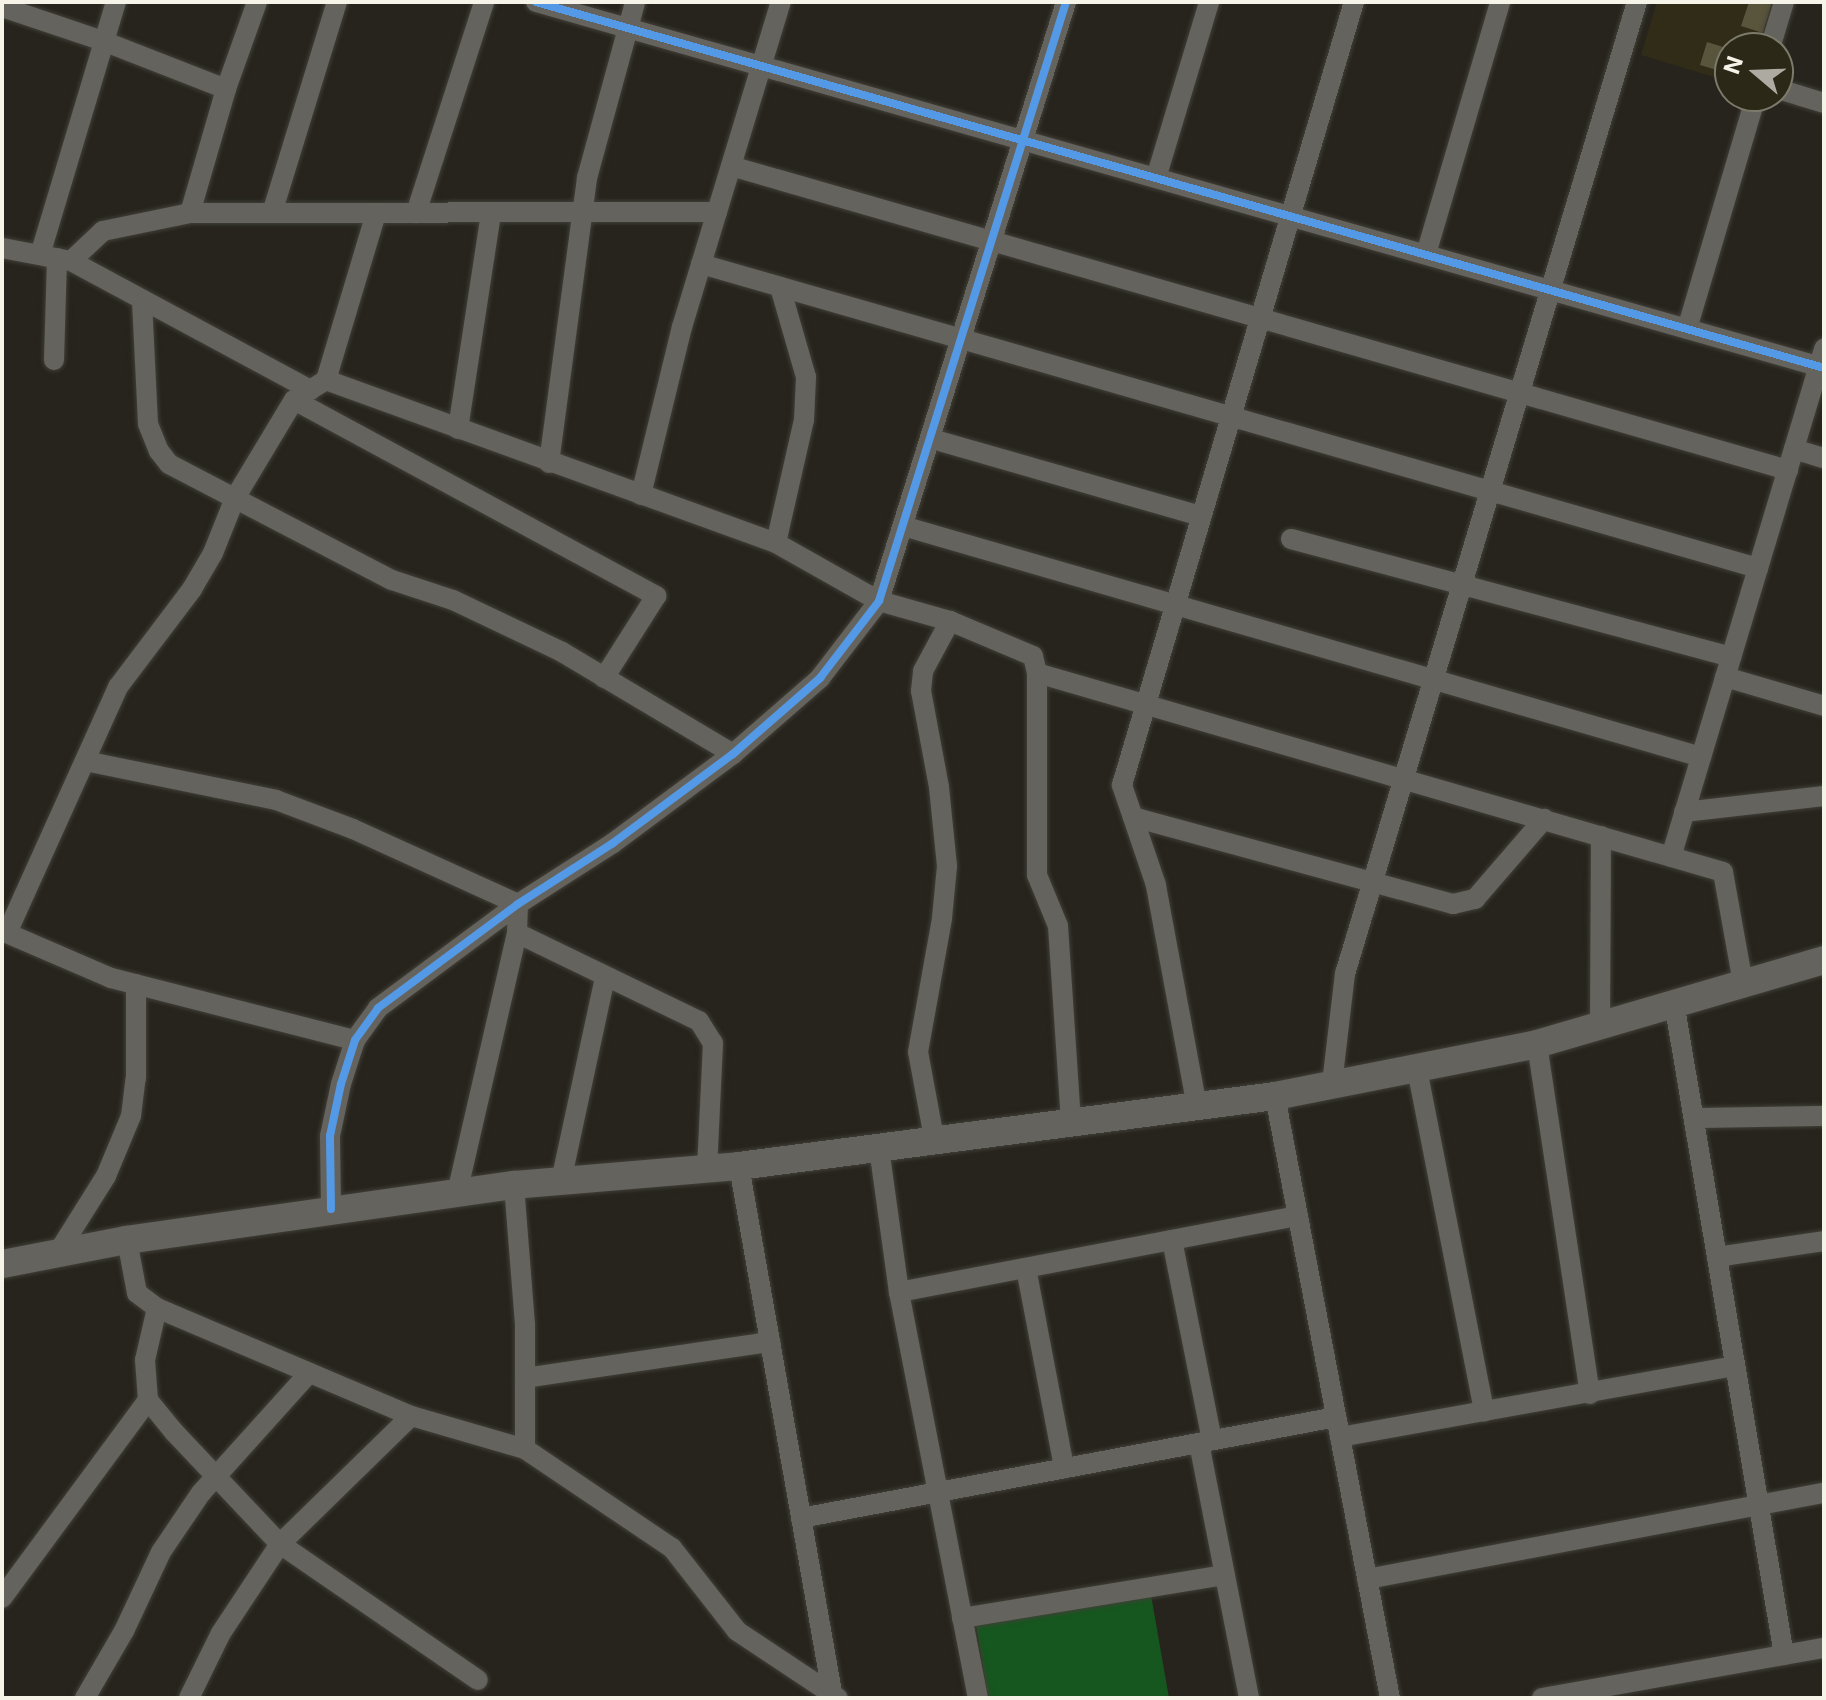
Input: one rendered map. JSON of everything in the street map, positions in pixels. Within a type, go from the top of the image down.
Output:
[{"type":"main road","points":[[2,1264],[127,1240],[331,1209],[514,1185],[739,1166],[934,1138],[1275,1096],[1537,1044],[1824,960]]},
{"type":"street","points":[[54,360],[56,258],[103,41],[116,2]]},
{"type":"street","points":[[190,213],[226,89],[257,2]]},
{"type":"street","points":[[272,213],[337,2]]},
{"type":"street","points":[[416,213],[484,2]]},
{"type":"street","points":[[536,2],[1687,329],[1822,361],[1671,857]]},
{"type":"street","points":[[549,463],[587,178],[635,2]]},
{"type":"street","points":[[641,495],[701,264],[781,2]]},
{"type":"street","points":[[331,1209],[330,1136],[355,1040],[378,1008],[518,904],[613,843],[733,754],[820,678],[879,601],[1066,2]]},
{"type":"street","points":[[1156,178],[1209,2]]},
{"type":"street","points":[[1197,1107],[1165,925],[1122,785],[1354,2]]},
{"type":"street","points":[[1426,254],[1500,2]]},
{"type":"street","points":[[1332,1084],[1345,974],[1637,2]]},
{"type":"street","points":[[1775,32],[1784,2]]},
{"type":"street","points":[[2,7],[103,41],[226,89]]},
{"type":"street","points":[[1794,94],[1824,103]]},
{"type":"street","points":[[1687,329],[1751,112]]},
{"type":"street","points":[[731,166],[1788,470]]},
{"type":"street","points":[[56,258],[103,231],[190,213],[717,212]]},
{"type":"street","points":[[355,1040],[111,978],[4,932],[118,687],[154,643],[213,553],[235,498],[310,390],[376,213]]},
{"type":"street","points":[[458,429],[491,213]]},
{"type":"street","points":[[2,248],[56,258],[310,390],[656,596],[604,678]]},
{"type":"street","points":[[701,264],[1758,568]]},
{"type":"street","points":[[776,543],[804,420],[806,377],[780,287]]},
{"type":"street","points":[[142,301],[148,424],[159,451],[169,464],[392,580],[453,600],[562,652],[733,754]]},
{"type":"street","points":[[310,390],[458,429],[776,543],[879,601],[950,621],[1033,656],[1037,673],[1037,875],[1058,926],[1071,1123]]},
{"type":"street","points":[[932,439],[1201,516]]},
{"type":"street","points":[[1794,449],[1824,458]]},
{"type":"street","points":[[903,526],[1701,757]]},
{"type":"street","points":[[1291,539],[1462,585],[1728,667],[1824,706]]},
{"type":"street","points":[[934,1138],[918,1052],[947,866],[939,787],[921,691],[923,671],[950,621]]},
{"type":"street","points":[[1037,673],[1723,872],[1743,983]]},
{"type":"street","points":[[85,761],[276,800],[353,829],[518,904]]},
{"type":"street","points":[[1684,812],[1824,796]]},
{"type":"street","points":[[1133,817],[1373,879],[1453,904],[1475,899],[1544,819]]},
{"type":"street","points":[[1600,1025],[1601,836]]},
{"type":"street","points":[[457,1193],[517,933],[518,904]]},
{"type":"street","points":[[517,933],[699,1021],[713,1043],[707,1168]]},
{"type":"street","points":[[561,1181],[605,977]]},
{"type":"street","points":[[57,1254],[106,1176],[131,1116],[136,1078],[136,984]]},
{"type":"street","points":[[1674,1002],[1784,1655]]},
{"type":"street","points":[[1537,1044],[1590,1394]]},
{"type":"street","points":[[1417,1069],[1484,1412]]},
{"type":"street","points":[[1275,1096],[1390,1698]]},
{"type":"street","points":[[1694,1118],[1824,1116]]},
{"type":"street","points":[[879,1148],[899,1292],[978,1698]]},
{"type":"street","points":[[739,1166],[834,1697]]},
{"type":"street","points":[[514,1185],[525,1324],[525,1449]]},
{"type":"street","points":[[899,1292],[1298,1216]]},
{"type":"street","points":[[127,1240],[137,1293],[157,1308],[411,1416],[525,1449],[672,1548],[737,1631],[834,1697]]},
{"type":"street","points":[[1172,1240],[1225,1575],[1249,1698]]},
{"type":"street","points":[[1717,1257],[1824,1241]]},
{"type":"street","points":[[1026,1268],[1064,1468]]},
{"type":"street","points":[[157,1308],[145,1360],[148,1400],[280,1544],[478,1680]]},
{"type":"street","points":[[525,1378],[770,1342]]},
{"type":"street","points":[[801,1518],[1206,1442],[1484,1412],[1735,1366]]},
{"type":"street","points":[[85,1698],[124,1631],[161,1552],[215,1476],[309,1373]]},
{"type":"street","points":[[2,1598],[148,1400]]},
{"type":"street","points":[[189,1698],[221,1633],[280,1544],[411,1416]]},
{"type":"street","points":[[1367,1579],[1824,1493]]},
{"type":"street","points":[[962,1618],[1225,1575]]},
{"type":"street","points":[[1542,1698],[1623,1691],[1824,1648]]},
{"type":"shaded area","points":[[1657,2],[1777,2],[1768,32],[1714,32],[1714,77],[1641,55]]},
{"type":"green space","points":[[1151,1595],[1169,1698],[988,1698],[976,1625]]},
{"type":"building","points":[[1749,2],[1772,2],[1763,32],[1741,26]]},
{"type":"building","points":[[1707,42],[1714,44],[1714,69],[1700,65]]},
{"type":"cycle path","points":[[536,2],[1824,368]]},
{"type":"cycle path","points":[[331,1209],[330,1136],[341,1084],[355,1040],[378,1008],[518,904],[613,843],[733,754],[820,678],[879,601],[1066,2]]}]
